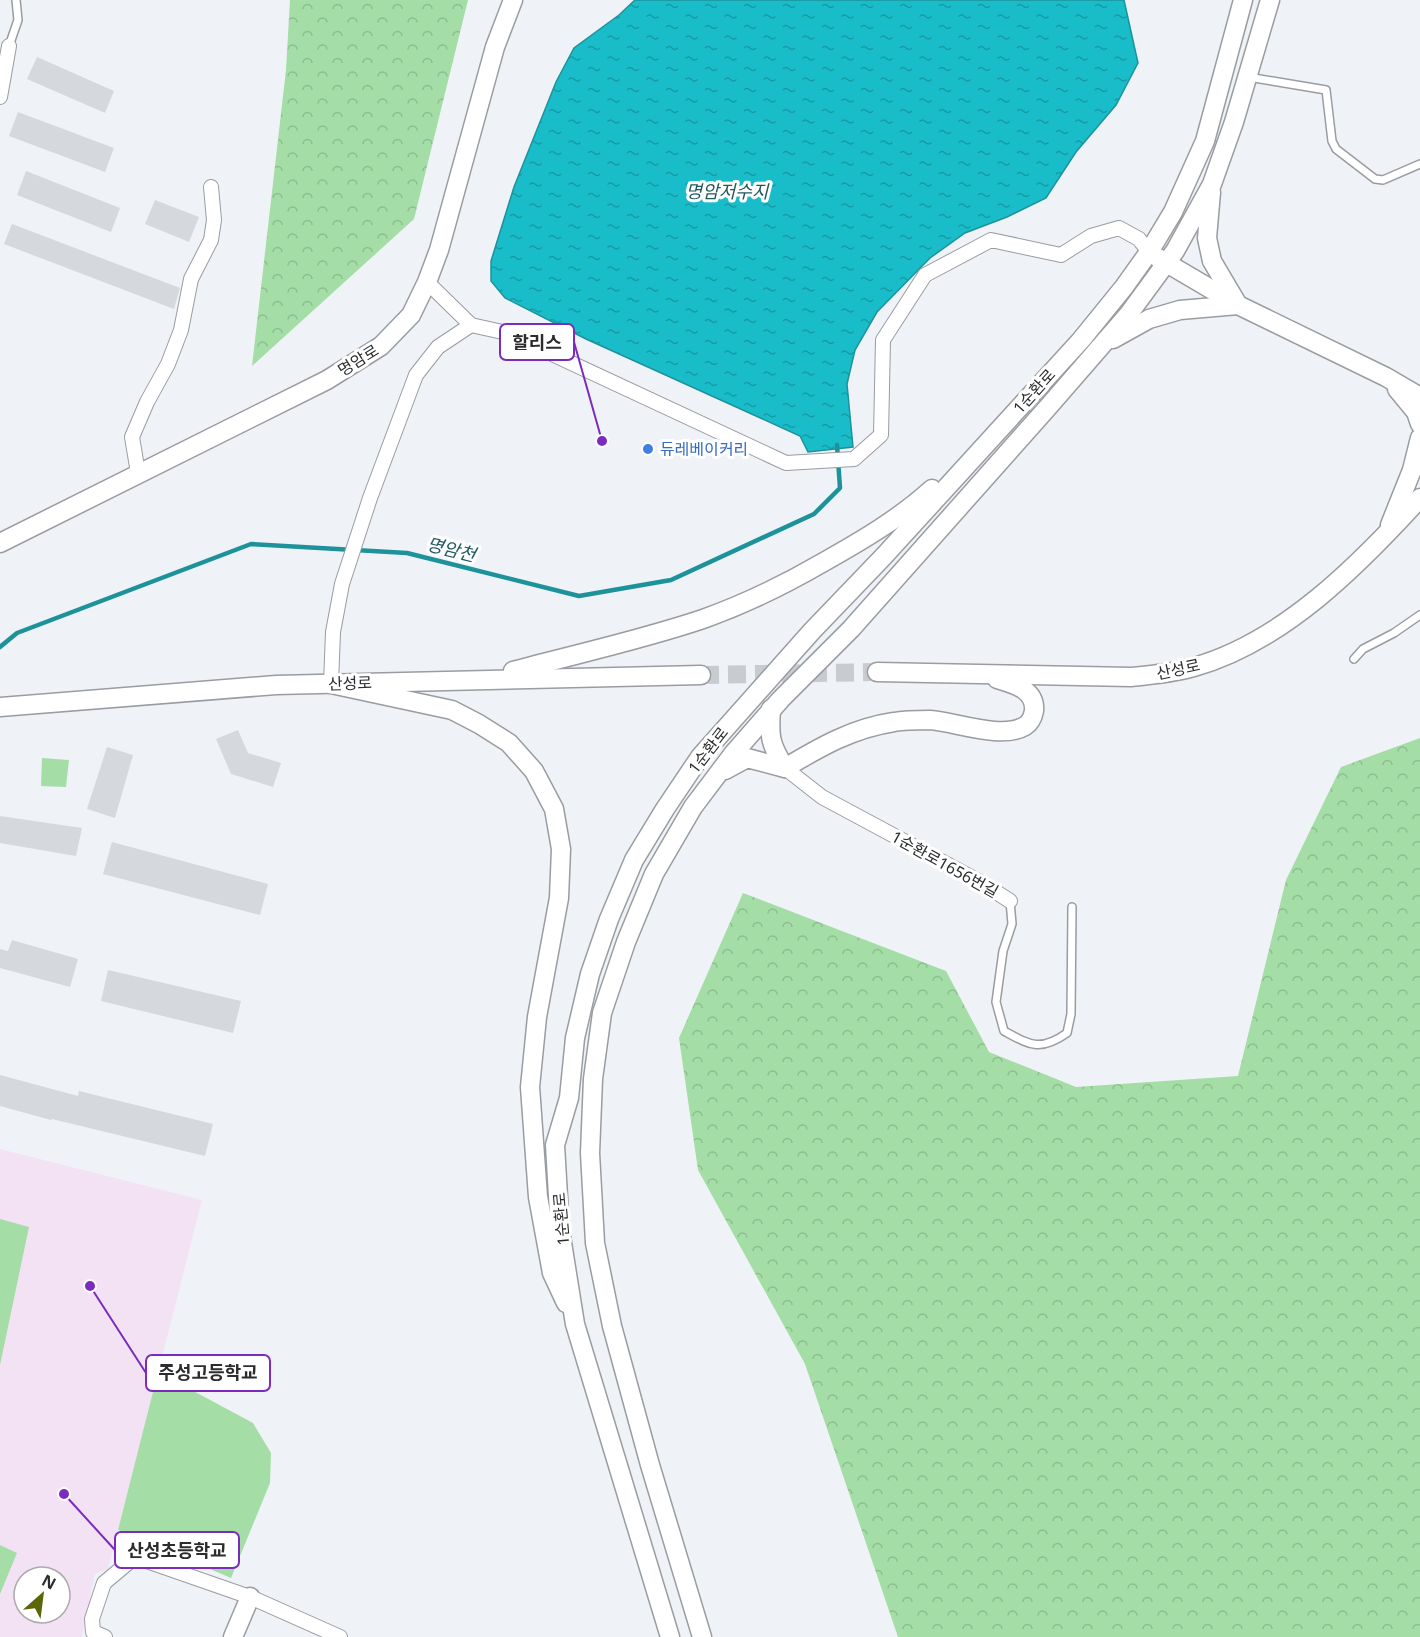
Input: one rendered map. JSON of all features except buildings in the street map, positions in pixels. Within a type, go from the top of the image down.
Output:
[{"type":"street","name":"명암로","points":[[0,543],[327,380],[381,346],[411,315],[439,250],[495,47],[513,0]]},
{"type":"street","name":"1순환로","points":[[667,1631],[576,1324],[560,1230],[555,1144],[569,1098],[575,1038],[590,974],[609,919],[634,860],[700,757],[812,631],[884,556],[1081,340],[1149,252],[1173,212],[1205,141],[1244,0]]},
{"type":"street","name":"1순환로","points":[[702,1637],[650,1465],[612,1326],[594,1243],[590,1154],[593,1079],[602,1013],[626,942],[654,874],[693,807],[719,773],[771,710],[851,628],[1128,315],[1167,263],[1212,184],[1234,122],[1270,0]]},
{"type":"street","points":[[0,97],[9,46]]},
{"type":"street","points":[[1212,184],[1207,238],[1212,261],[1238,305]]},
{"type":"street","points":[[138,473],[132,437],[147,402],[168,364],[181,330],[191,279],[211,240],[214,220],[211,187]]},
{"type":"street","points":[[427,282],[471,325],[507,333],[786,463],[854,459],[881,435],[883,340],[925,275],[991,240],[1061,255],[1091,236],[1119,228],[1139,239],[1149,252],[1238,305],[1420,392]]},
{"type":"street","points":[[1101,345],[1149,319],[1180,310],[1238,305]]},
{"type":"street","points":[[471,325],[438,347],[416,375],[370,498],[342,584],[333,632],[331,684],[452,710],[479,723],[509,743],[534,771],[554,809],[561,849],[559,898],[537,1017],[530,1087],[538,1197],[552,1273],[576,1324]]},
{"type":"street","points":[[1386,377],[1420,397]]},
{"type":"street","points":[[1386,377],[1416,412],[1420,424]]},
{"type":"street","points":[[484,679],[703,619],[769,593],[862,541],[919,501],[996,433]]},
{"type":"street","points":[[1386,536],[1412,470],[1420,438]]},
{"type":"street","name":"산성로","points":[[878,672],[1093,677],[1168,673],[1195,667],[1232,652],[1283,624],[1318,599],[1352,570],[1420,498]]},
{"type":"street","points":[[719,773],[747,758],[785,768],[832,740],[860,729],[895,722],[930,720],[991,731],[1025,726],[1033,717],[1035,706],[1031,696],[1024,688],[981,673]]},
{"type":"street","name":"산성로","points":[[0,707],[276,686],[701,675]]},
{"type":"street","points":[[771,710],[769,729],[772,747],[785,768]]},
{"type":"street","name":"1순환로1656번길","points":[[785,768],[822,796],[982,883],[1010,901]]},
{"type":"street","points":[[105,1637],[93,1632],[92,1619],[104,1583],[135,1557],[250,1597],[340,1637]]},
{"type":"street","points":[[233,1637],[250,1597]]},
{"type":"lane","points":[[9,46],[18,20],[16,0]]},
{"type":"lane","points":[[1248,77],[1326,90],[1332,141],[1336,149],[1375,179],[1383,180],[1420,164]]},
{"type":"lane","points":[[1354,659],[1363,649],[1394,633],[1420,615]]},
{"type":"lane","name":"1순환로1656번길","points":[[1010,901],[1012,924],[1003,951],[996,1002],[1004,1031],[1028,1044],[1051,1044],[1066,1034],[1071,1014],[1072,907]]},
{"type":"shaded area","points":[[0,1149],[202,1200],[108,1569],[95,1574],[82,1637],[0,1637]]},
{"type":"green space","points":[[290,0],[468,0],[414,219],[252,366],[286,70]]},
{"type":"green space","points":[[1420,738],[1420,1637],[898,1637],[805,1364],[698,1170],[679,1038],[743,893],[946,971],[989,1052],[1076,1087],[1238,1076],[1286,880],[1341,767]]},
{"type":"green space","points":[[42,758],[69,760],[66,787],[41,786]]},
{"type":"green space","points":[[0,1219],[29,1227],[0,1365]]},
{"type":"green space","points":[[158,1372],[253,1423],[271,1453],[270,1483],[231,1578],[118,1530]]},
{"type":"green space","points":[[0,1545],[17,1553],[0,1594]]},
{"type":"water","name":"명암저수지","points":[[635,0],[1124,0],[1138,63],[1116,105],[1076,152],[1046,198],[1007,217],[965,233],[930,258],[877,312],[855,350],[847,384],[853,447],[808,452],[800,436],[586,339],[505,298],[491,281],[491,261],[514,187],[556,82],[574,48],[619,15]]},
{"type":"waterway","name":"명암천","points":[[0,647],[17,633],[251,544],[407,553],[579,596],[671,580],[814,514],[840,488],[837,445]]},
{"type":"tunnel","points":[[701,675],[877,672]]},
{"type":"place","name":"할리스","points":[[602,441]]},
{"type":"place","name":"듀레베이커리","points":[[648,449]]},
{"type":"place","name":"주성고등학교","points":[[90,1286]]},
{"type":"place","name":"산성초등학교","points":[[64,1494]]}]
